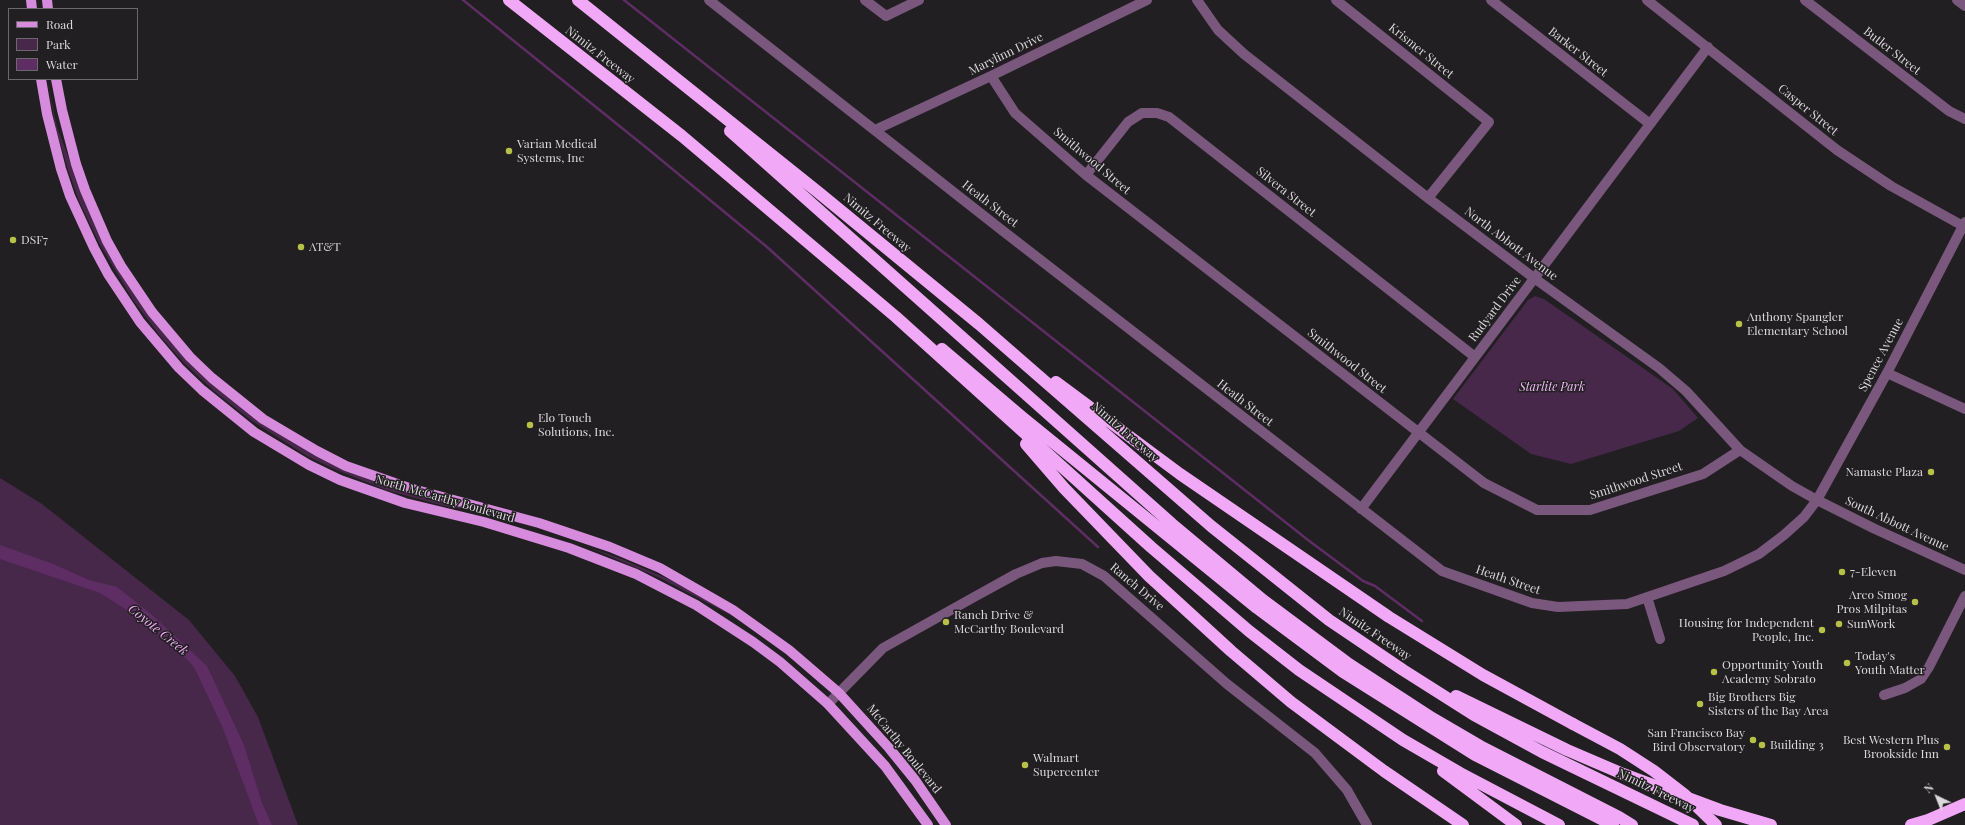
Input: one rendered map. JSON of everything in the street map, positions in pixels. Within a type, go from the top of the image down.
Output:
[{"type":"highway","name":"Nimitz Freeway","points":[[509,0],[682,136],[896,317],[1198,589],[1248,631],[1299,670],[1403,740],[1460,773],[1559,825]]},
{"type":"highway","name":"Nimitz Freeway","points":[[578,0],[812,187],[979,324],[1262,568],[1329,620],[1403,670],[1474,715],[1542,752],[1693,825]]},
{"type":"highway","points":[[616,30],[1172,524],[1263,600],[1348,664],[1432,718],[1581,804],[1613,825]]},
{"type":"highway","points":[[682,136],[730,170],[1028,422],[1300,641],[1343,672],[1474,755],[1581,804],[1632,825]]},
{"type":"highway","points":[[979,324],[1180,474],[1389,617],[1483,675],[1620,749],[1654,771],[1686,795],[1716,825]]},
{"type":"highway","points":[[987,400],[1064,488],[1149,576],[1183,608],[1291,702],[1384,771],[1463,825]]},
{"type":"highway","points":[[1403,670],[1560,746],[1623,774],[1720,810],[1771,825]]},
{"type":"highway","points":[[1403,740],[1516,825]]},
{"type":"highway","points":[[1911,825],[1965,804]]},
{"type":"main road","name":"North McCarthy Boulevard","points":[[41,80],[47,114],[61,169],[81,222],[108,274],[132,310],[159,345],[202,390],[227,411],[281,449],[309,465],[347,482],[405,503],[484,522],[562,546],[636,574],[696,606],[753,642],[794,674],[828,704]]},
{"type":"main road","name":"North McCarthy Boulevard","points":[[56,80],[68,136],[80,177],[95,216],[121,266],[152,312],[169,333],[212,378],[237,399],[289,436],[317,452],[353,468],[409,488],[575,534],[660,568],[704,592],[762,629],[839,693]]},
{"type":"main road","name":"McCarthy Boulevard","points":[[839,693],[898,758],[946,825]]},
{"type":"main road","points":[[828,704],[885,766],[928,825]]},
{"type":"street","name":"Heath Street","points":[[709,0],[1442,571],[1532,603],[1558,607],[1627,604],[1724,571],[1759,554],[1804,517],[1817,500]]},
{"type":"street","points":[[865,0],[886,16],[919,0]]},
{"type":"street","name":"Marylinn Drive","points":[[875,130],[991,76],[1147,0]]},
{"type":"street","name":"North Abbott Avenue","points":[[1197,0],[1218,30],[1244,54],[1428,198],[1534,278],[1659,368],[1686,391],[1740,450],[1792,486],[1817,500]]},
{"type":"street","name":"Krismer Street","points":[[1336,0],[1489,122],[1428,198]]},
{"type":"street","name":"Barker Street","points":[[1491,0],[1650,124]]},
{"type":"street","name":"Casper Street","points":[[1647,0],[1837,150],[1891,186],[1964,224]]},
{"type":"street","name":"Butler Street","points":[[1805,0],[1949,111],[1965,119]]},
{"type":"street","points":[[1957,0],[1965,6]]},
{"type":"street","name":"Rudyard Drive","points":[[1361,509],[1708,47]]},
{"type":"street","name":"Smithwood Street","points":[[991,76],[1015,113],[1086,175],[1484,483],[1537,510],[1590,510],[1703,474],[1740,450]]},
{"type":"street","name":"Silvera Street","points":[[1086,175],[1128,122],[1142,113],[1157,113],[1169,118],[1475,357]]},
{"type":"street","name":"Spence Avenue","points":[[1817,500],[1887,373],[1964,224]]},
{"type":"street","points":[[1887,373],[1965,409]]},
{"type":"street","name":"South Abbott Avenue","points":[[1817,500],[1875,529],[1965,570]]},
{"type":"street","name":"Ranch Drive","points":[[828,704],[869,661],[889,644],[1016,574],[1042,563],[1056,561],[1082,564],[1104,576],[1227,684],[1315,753],[1347,790],[1367,825]]},
{"type":"street","points":[[1884,695],[1909,686],[1921,678],[1929,667],[1965,596]]},
{"type":"street","points":[[1647,597],[1660,639]]},
{"type":"green space","points":[[47,80],[57,127],[81,190],[161,329],[294,442],[488,513],[444,506],[386,490],[334,469],[307,456],[252,421],[215,392],[185,364],[160,336],[133,300],[99,243],[79,201],[56,129]]},
{"type":"green space","name":"Starlite Park","points":[[1535,296],[1544,299],[1673,389],[1698,418],[1679,431],[1571,464],[1531,454],[1453,399],[1528,300]]},
{"type":"green space","points":[[0,478],[42,504],[189,620],[235,676],[258,717],[298,825],[0,825]]},
{"type":"green space","points":[[588,547],[622,559],[703,594],[758,629],[821,681],[742,621],[660,578]]},
{"type":"water","name":"Coyote Creek","points":[[0,545],[51,563],[89,580],[117,587],[151,614],[207,666],[244,745],[262,803],[272,825],[259,825],[222,726],[194,667],[179,651],[139,618],[100,593],[0,559]]},
{"type":"waterway","points":[[463,0],[767,247],[1098,547]]},
{"type":"waterway","points":[[624,0],[1308,540],[1363,581],[1375,586],[1422,621]]},
{"type":"place","name":"Varian Medical Systems, Inc","points":[[509,151]]},
{"type":"place","name":"DSF7","points":[[13,240]]},
{"type":"place","name":"AT&T","points":[[301,247]]},
{"type":"place","name":"Anthony Spangler Elementary School","points":[[1739,324]]},
{"type":"place","name":"Elo Touch Solutions, Inc.","points":[[530,425]]},
{"type":"place","name":"Namaste Plaza","points":[[1931,472]]},
{"type":"place","name":"7-Eleven","points":[[1842,572]]},
{"type":"place","name":"Arco Smog Pros Milpitas","points":[[1915,602]]},
{"type":"place","name":"Ranch Drive & McCarthy Boulevard","points":[[946,622]]},
{"type":"place","name":"SunWork","points":[[1839,624]]},
{"type":"place","name":"Housing for Independent People, Inc.","points":[[1822,630]]},
{"type":"place","name":"Today's Youth Matter","points":[[1847,663]]},
{"type":"place","name":"Opportunity Youth Academy Sobrato","points":[[1714,672]]},
{"type":"place","name":"Big Brothers Big Sisters of the Bay Area","points":[[1700,704]]},
{"type":"place","name":"San Francisco Bay Bird Observatory","points":[[1753,740]]},
{"type":"place","name":"Building 3","points":[[1762,745]]},
{"type":"place","name":"Best Western Plus Brookside Inn","points":[[1947,747]]},
{"type":"place","name":"Walmart Supercenter","points":[[1025,765]]}]
